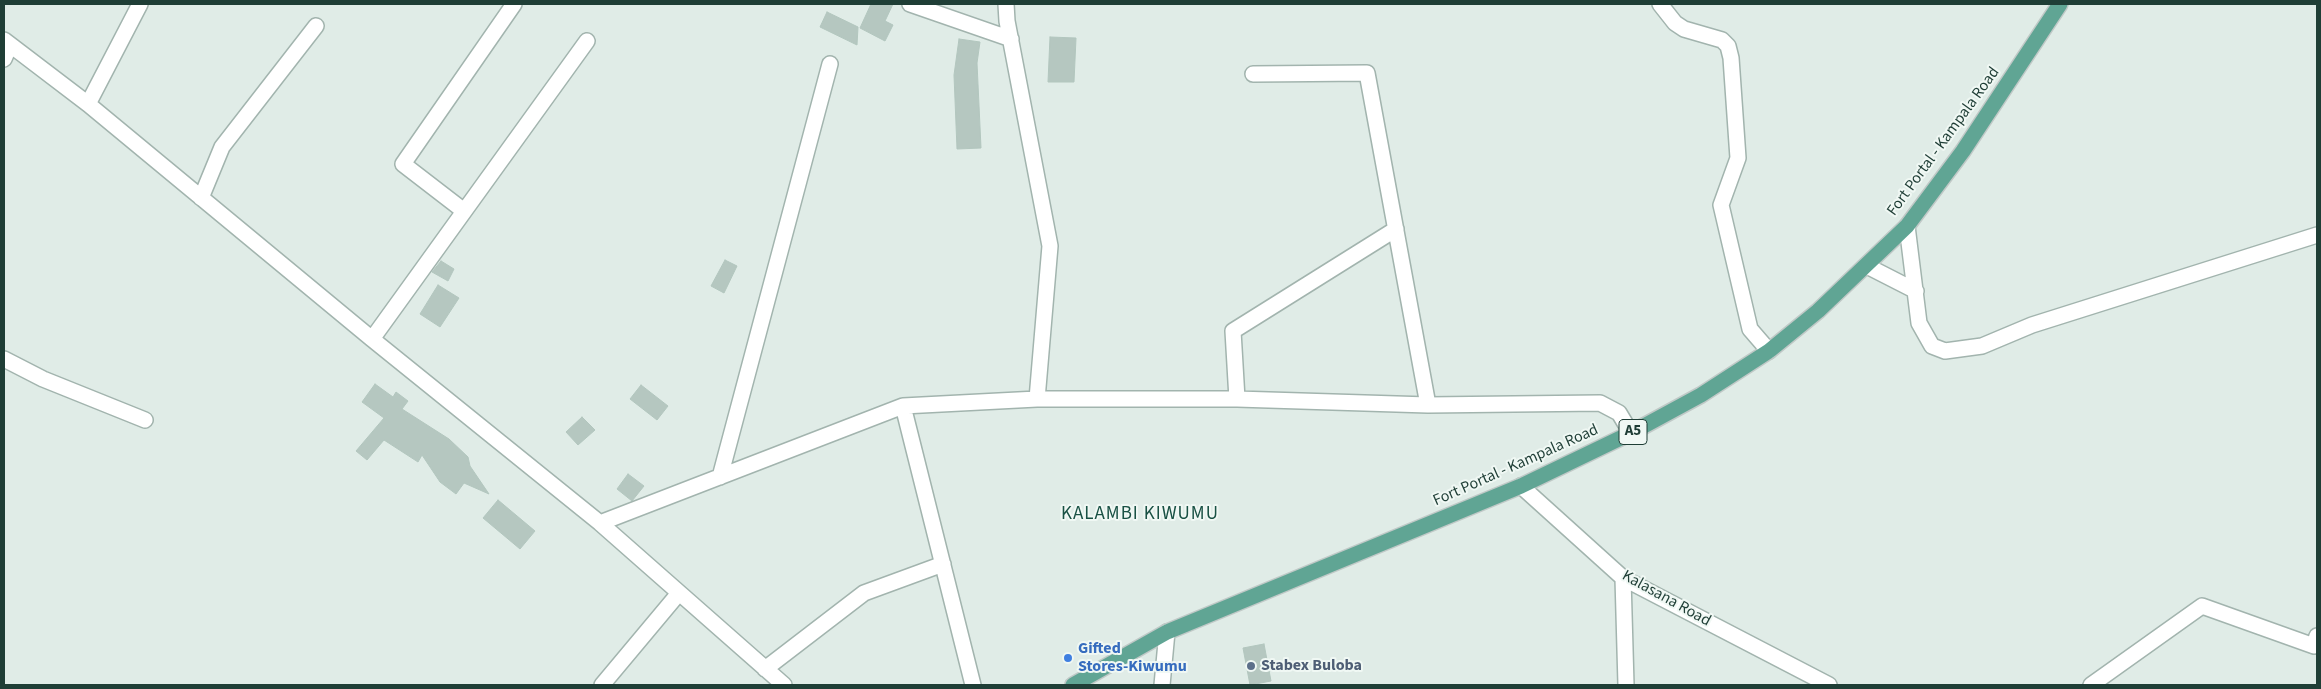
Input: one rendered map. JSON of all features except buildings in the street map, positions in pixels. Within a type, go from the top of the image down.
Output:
[{"type":"main road","name":"Fort Portal - Kampala Road","points":[[1073,685],[1166,632],[1521,486],[1631,433],[1702,395],[1769,351],[1818,311],[1907,226],[1963,151],[2060,4]]},
{"type":"street","points":[[88,104],[140,4]]},
{"type":"street","points":[[464,211],[403,164],[514,4]]},
{"type":"street","points":[[910,4],[1011,39]]},
{"type":"street","points":[[1006,4],[1007,20],[1050,246],[1037,399]]},
{"type":"street","points":[[1660,4],[1675,23],[1684,29],[1722,40],[1728,46],[1731,58],[1738,158],[1721,205],[1750,329],[1769,351]]},
{"type":"street","points":[[201,198],[222,148],[316,26]]},
{"type":"street","points":[[372,339],[587,41]]},
{"type":"street","points":[[4,59],[7,43],[88,104],[372,339],[600,523],[784,685]]},
{"type":"street","points":[[720,477],[830,64]]},
{"type":"street","points":[[1253,74],[1367,73],[1428,405]]},
{"type":"street","points":[[1907,226],[1919,323],[1932,346],[1945,351],[1982,346],[2032,325],[2317,235]]},
{"type":"street","points":[[1237,399],[1233,331],[1396,229]]},
{"type":"street","points":[[1867,266],[1916,291]]},
{"type":"street","points":[[4,359],[43,379],[145,420]]},
{"type":"street","points":[[600,523],[903,406],[1037,399],[1237,399],[1428,405],[1600,403],[1619,413],[1631,433]]},
{"type":"street","points":[[903,406],[974,685]]},
{"type":"street","name":"Kalasana Road","points":[[1521,486],[1623,578],[1829,685]]},
{"type":"street","points":[[765,669],[864,593],[943,564]]},
{"type":"street","points":[[1623,578],[1626,685]]},
{"type":"street","points":[[602,684],[679,593]]},
{"type":"street","points":[[2091,685],[2202,606],[2316,641]]},
{"type":"street","points":[[1162,685],[1166,632]]},
{"type":"place","name":"Gifted Stores-Kiwumu","points":[[1068,658]]},
{"type":"place","name":"Stabex Buloba","points":[[1251,666]]},
{"type":"district","name":"KALAMBI KIWUMU","points":[[1140,515]]}]
